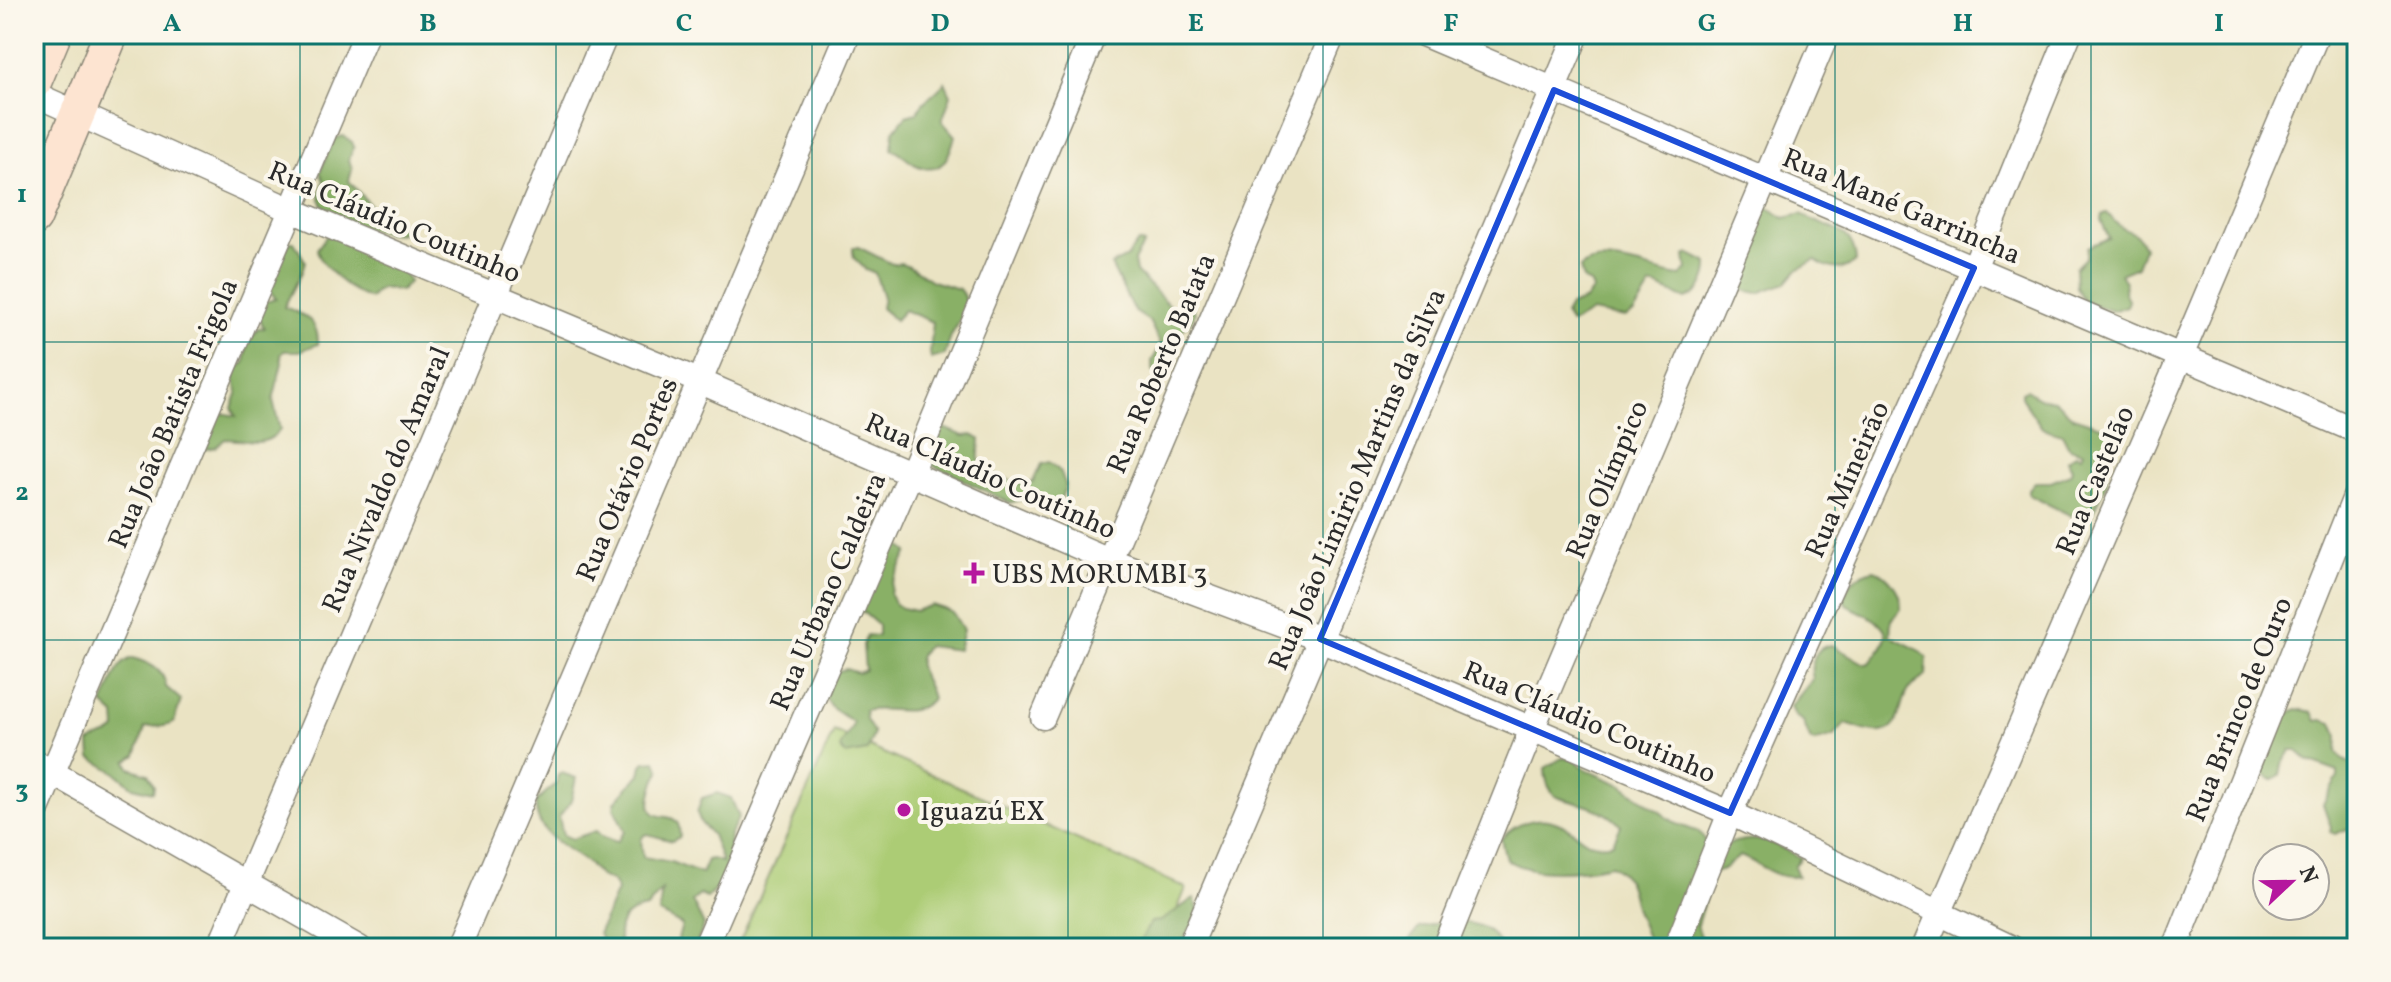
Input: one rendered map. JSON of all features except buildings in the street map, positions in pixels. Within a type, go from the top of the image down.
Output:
[{"type":"main road","points":[[34,82],[54,34]]},
{"type":"main road","points":[[34,218],[111,34]]},
{"type":"street","name":"Rua João Batista Frigola","points":[[34,816],[43,767],[366,34]]},
{"type":"street","name":"Rua Nivaldo do Amaral","points":[[219,948],[606,34]]},
{"type":"street","name":"Rua Otávio Portes","points":[[458,948],[848,34]]},
{"type":"street","name":"Rua Urbano Caldeira","points":[[705,948],[911,473],[1094,34]]},
{"type":"street","name":"Rua Roberto Batata","points":[[1043,717],[1333,34]]},
{"type":"street","name":"Rua Mané Garrincha","points":[[1423,34],[2357,431]]},
{"type":"street","name":"Rua João Limirio Martins da Silva","points":[[1189,948],[1577,34]]},
{"type":"street","name":"Rua Olímpico","points":[[1444,948],[1532,729],[1827,34]]},
{"type":"street","name":"Rua Mineirão","points":[[1676,948],[1730,813],[1974,268],[2069,34]]},
{"type":"street","name":"Rua Castelão","points":[[1924,948],[2317,34]]},
{"type":"street","name":"Rua Cláudio Coutinho","points":[[34,94],[291,210],[701,382],[1109,560],[1320,639],[1730,813],[2012,948]]},
{"type":"street","name":"Rua Brinco de Ouro","points":[[2175,948],[2357,492]]},
{"type":"street","points":[[43,767],[359,948]]},
{"type":"highlighted area","points":[[1554,90],[1974,268],[1730,813],[1320,639]]},
{"type":"green space","points":[[945,82],[951,95],[942,121],[955,136],[942,164],[931,169],[923,168],[892,149],[894,131],[906,116],[917,113]]},
{"type":"green space","points":[[343,136],[354,147],[349,159],[352,170],[349,181],[376,212],[399,220],[402,233],[360,226],[337,217],[321,202],[324,181],[320,172],[334,138]]},
{"type":"green space","points":[[1766,206],[1784,218],[1802,214],[1844,234],[1854,249],[1856,261],[1836,268],[1815,260],[1797,270],[1786,283],[1758,293],[1743,290],[1730,307],[1719,300]]},
{"type":"green space","points":[[2107,213],[2121,227],[2137,236],[2144,247],[2137,267],[2120,274],[2125,282],[2124,292],[2129,301],[2127,306],[2112,311],[2083,301],[2076,287],[2075,268],[2086,257],[2087,247],[2109,238],[2101,220],[2102,215]]},
{"type":"green space","points":[[328,234],[384,257],[409,282],[401,291],[380,289],[371,298],[357,292],[339,280],[319,256],[317,249]]},
{"type":"green space","points":[[289,242],[294,242],[305,261],[284,307],[298,312],[313,324],[318,344],[300,351],[284,351],[281,355],[273,400],[280,430],[274,436],[261,442],[225,439],[216,447],[202,450],[212,414],[236,416],[232,408],[238,391],[235,369],[245,363],[248,341],[258,329],[264,328],[258,315],[261,303],[276,299],[267,287]]},
{"type":"green space","points":[[1138,242],[1144,244],[1134,261],[1136,272],[1170,306],[1177,309],[1192,306],[1195,313],[1191,322],[1176,336],[1170,368],[1160,374],[1152,370],[1152,361],[1161,345],[1149,321],[1134,311],[1111,265],[1127,257]]},
{"type":"green space","points":[[858,247],[892,264],[909,266],[932,281],[959,289],[965,307],[945,355],[931,359],[933,322],[904,310],[895,320],[881,308],[883,297],[875,273],[865,269],[853,257],[853,248]]},
{"type":"green space","points":[[1690,254],[1708,263],[1705,280],[1691,297],[1686,299],[1651,286],[1634,313],[1625,318],[1592,312],[1571,324],[1565,315],[1570,306],[1584,301],[1593,290],[1583,279],[1580,268],[1590,262],[1629,263],[1680,276],[1687,270],[1685,256]]},
{"type":"green space","points":[[2026,390],[2039,398],[2054,400],[2073,417],[2113,430],[2111,444],[2114,454],[2107,467],[2107,482],[2092,515],[2084,522],[2029,495],[2029,489],[2035,482],[2051,482],[2070,474],[2072,469],[2067,460],[2076,454],[2081,456],[2083,452],[2069,448],[2062,434],[2042,428],[2021,397],[2021,392]]},
{"type":"green space","points":[[944,428],[980,439],[982,465],[1005,479],[1024,485],[1033,482],[1041,464],[1049,462],[1060,471],[1066,485],[1059,504],[1050,510],[1027,498],[1010,503],[932,465],[923,458],[938,431]]},
{"type":"green space","points":[[893,540],[908,552],[892,583],[890,594],[894,603],[915,611],[932,605],[944,609],[953,613],[963,630],[958,650],[928,646],[919,658],[932,699],[917,709],[865,711],[866,720],[874,733],[867,751],[846,755],[840,749],[853,722],[832,708],[825,697],[833,672],[846,669],[858,673],[865,670],[863,645],[867,635],[878,636],[878,625],[858,608]]},
{"type":"green space","points":[[1874,570],[1890,580],[1900,602],[1901,608],[1891,620],[1890,636],[1919,650],[1927,658],[1926,676],[1909,690],[1897,722],[1889,730],[1871,732],[1845,724],[1834,736],[1814,742],[1791,706],[1813,679],[1812,668],[1817,653],[1832,645],[1865,664],[1870,663],[1886,639],[1881,625],[1847,605],[1844,600],[1854,580]]},
{"type":"green space","points":[[133,658],[159,671],[166,687],[181,700],[174,722],[145,728],[136,755],[127,761],[130,768],[148,774],[154,786],[153,792],[133,787],[91,758],[90,743],[116,729],[115,715],[103,704],[118,670]]},
{"type":"green space","points":[[2297,709],[2312,712],[2316,721],[2332,723],[2338,736],[2337,752],[2343,760],[2357,766],[2357,820],[2348,829],[2335,834],[2330,832],[2323,804],[2338,772],[2308,761],[2297,751],[2291,751],[2282,764],[2280,775],[2272,780],[2264,775],[2264,756],[2270,737],[2281,720]]},
{"type":"green space","name":"Iguazú EX","points":[[834,731],[1186,888],[1162,948],[737,948]]},
{"type":"green space","points":[[1562,758],[1572,759],[1589,771],[1622,785],[1677,824],[1699,832],[1712,848],[1753,839],[1785,849],[1801,858],[1794,866],[1798,876],[1775,874],[1740,856],[1712,873],[1697,925],[1705,948],[1645,948],[1648,942],[1629,885],[1611,865],[1542,870],[1516,865],[1506,859],[1501,839],[1528,821],[1552,821],[1589,842],[1603,845],[1613,843],[1621,826],[1614,819],[1599,810],[1555,796],[1550,790],[1545,768]]},
{"type":"green space","points":[[656,761],[660,771],[650,806],[655,814],[676,821],[680,837],[672,841],[644,835],[641,840],[643,857],[671,862],[701,874],[707,860],[722,862],[712,835],[697,813],[702,798],[717,793],[731,798],[739,817],[730,834],[728,877],[707,898],[700,895],[692,901],[704,925],[695,948],[681,948],[678,939],[682,925],[659,913],[662,890],[647,908],[632,912],[623,920],[619,932],[620,948],[602,948],[604,944],[598,934],[616,887],[545,830],[536,812],[536,801],[556,784],[558,775],[562,773],[576,778],[571,801],[559,817],[563,835],[572,839],[596,831],[602,837],[617,842],[625,831],[614,808],[615,802],[640,774],[645,762]]},
{"type":"green space","points":[[1194,898],[1200,913],[1178,948],[1136,948],[1151,922],[1161,921]]},
{"type":"green space","points":[[1441,922],[1468,923],[1484,928],[1501,948],[1403,948],[1419,928]]},
{"type":"place","name":"UBS MORUMBI 3","points":[[974,573]]},
{"type":"place","name":"Iguazú EX","points":[[904,810]]}]
